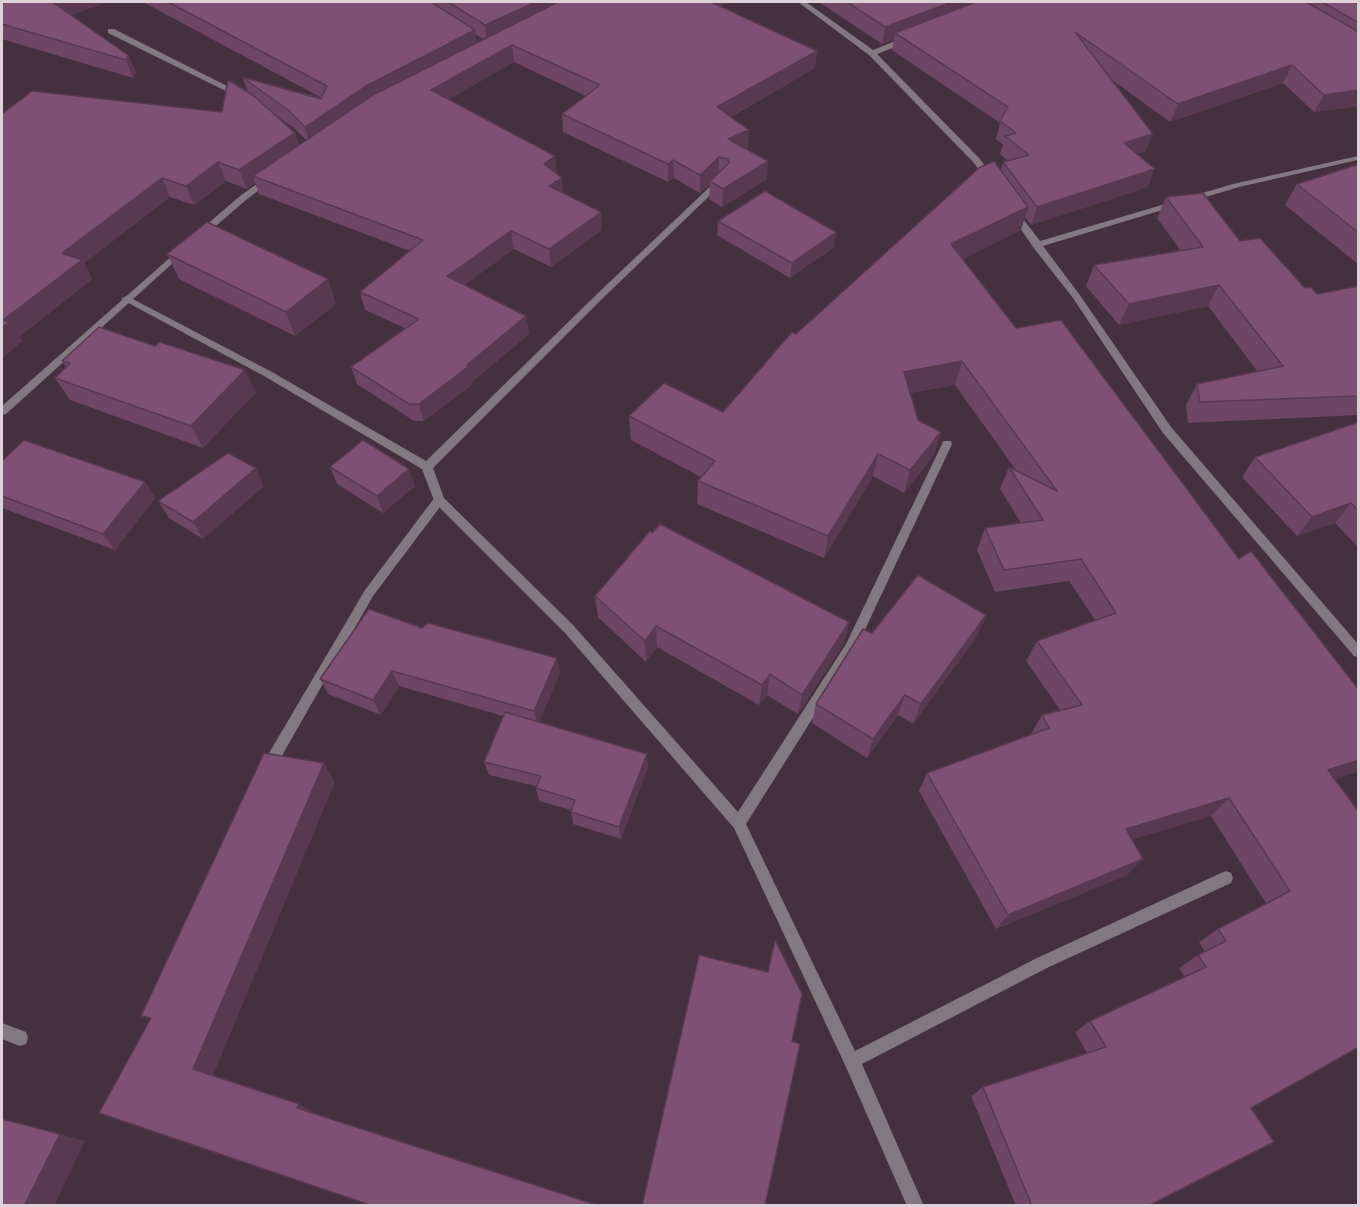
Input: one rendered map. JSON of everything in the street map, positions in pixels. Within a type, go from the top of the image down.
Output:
[{"type":"street","points":[[802,2],[872,52],[977,161],[997,189]]},
{"type":"street","points":[[111,31],[226,86],[246,99]]},
{"type":"street","points":[[872,52],[916,36]]},
{"type":"street","points":[[1036,245],[1186,200],[1311,166],[1359,158]]},
{"type":"street","points":[[2,411],[126,299],[243,198],[281,171]]},
{"type":"street","points":[[427,467],[600,296],[723,179]]},
{"type":"street","points":[[1010,208],[1076,296],[1167,430],[1359,652]]},
{"type":"street","points":[[126,299],[268,374],[427,467],[439,500],[569,629],[739,823],[852,1061],[916,1206]]},
{"type":"street","points":[[739,823],[851,647],[948,444]]},
{"type":"street","points":[[261,779],[369,593],[439,500]]},
{"type":"street","points":[[852,1061],[1042,963],[1226,878]]},
{"type":"street","points":[[2,1031],[20,1038]]},
{"type":"building","points":[[2,2],[52,2],[128,55],[126,60],[2,24]]},
{"type":"building","points":[[168,2],[431,2],[475,30],[366,86],[305,127],[288,110],[242,77],[321,99],[327,86]]},
{"type":"building","points":[[448,2],[536,2],[485,25]]},
{"type":"building","points":[[558,2],[711,2],[817,51],[717,107],[749,130],[728,139],[768,161],[723,189],[710,181],[729,163],[728,159],[719,157],[700,175],[673,160],[668,164],[562,114],[600,85],[512,45],[431,90],[555,156],[544,164],[562,178],[549,186],[601,212],[549,249],[511,231],[447,276],[526,316],[467,365],[469,366],[419,404],[409,404],[351,367],[419,319],[360,292],[423,240],[253,176],[375,94]]},
{"type":"building","points":[[847,2],[952,2],[885,27]]},
{"type":"building","points":[[976,2],[1306,2],[1359,32],[1359,90],[1324,95],[1292,65],[1178,104],[1075,32],[1153,134],[1124,143],[1155,169],[1037,207],[1003,162],[1029,155],[1005,136],[1016,133],[1000,121],[1008,107],[895,33]]},
{"type":"building","points":[[1322,2],[1359,2],[1359,23]]},
{"type":"building","points":[[228,80],[254,96],[295,133],[239,170],[218,162],[186,186],[162,178],[62,253],[82,260],[3,320],[9,322],[2,328],[2,114],[32,91],[222,112]]},
{"type":"building","points":[[994,161],[1028,207],[951,244],[1016,328],[1061,320],[1239,559],[1251,551],[1359,690],[1359,760],[1328,770],[1359,812],[1359,1047],[1251,1108],[1274,1142],[1148,1206],[1032,1206],[983,1087],[1106,1047],[1090,1021],[1206,967],[1198,955],[1226,941],[1218,929],[1290,891],[1229,798],[1126,829],[1143,859],[1008,915],[927,773],[1049,728],[1042,715],[1082,705],[1037,641],[1116,613],[1081,559],[1004,570],[985,528],[1043,520],[1009,467],[1057,491],[962,361],[904,372],[918,420],[941,432],[910,470],[878,454],[828,536],[698,481],[715,461],[629,416],[664,383],[723,412],[792,332],[796,334],[979,168]]},
{"type":"building","points":[[1359,164],[1359,233],[1297,184]]},
{"type":"building","points":[[765,191],[836,232],[792,263],[718,221]]},
{"type":"building","points":[[1203,193],[1240,241],[1260,238],[1305,288],[1311,287],[1317,294],[1359,286],[1359,396],[1200,402],[1197,384],[1283,366],[1219,285],[1129,304],[1094,265],[1203,247],[1166,197]]},
{"type":"building","points":[[207,222],[328,279],[286,312],[167,254]]},
{"type":"building","points":[[99,327],[155,346],[160,342],[245,370],[191,426],[55,378],[70,363],[62,361]]},
{"type":"building","points":[[1359,422],[1359,511],[1351,503],[1312,517],[1255,457]]},
{"type":"building","points":[[24,440],[145,482],[103,534],[2,496],[2,461]]},
{"type":"building","points":[[363,440],[409,469],[377,496],[330,467]]},
{"type":"building","points":[[228,453],[256,468],[193,522],[158,501]]},
{"type":"building","points":[[660,524],[849,622],[802,695],[770,674],[762,685],[656,626],[645,641],[595,596],[650,531],[652,533]]},
{"type":"building","points":[[918,575],[986,615],[921,704],[905,695],[873,739],[816,704],[863,629],[872,633]]},
{"type":"building","points":[[369,609],[422,628],[428,623],[557,658],[534,711],[392,671],[373,700],[320,679]]},
{"type":"building","points":[[505,712],[647,754],[619,827],[571,812],[575,800],[536,788],[541,776],[484,762]]},
{"type":"building","points":[[264,753],[324,763],[193,1069],[299,1104],[297,1108],[600,1206],[373,1206],[99,1113],[151,1018],[141,1016]]},
{"type":"building","points":[[775,940],[802,994],[792,1041],[800,1044],[765,1206],[642,1206],[699,955],[768,972]]},
{"type":"building","points":[[2,1119],[60,1134],[24,1206],[2,1206]]}]
